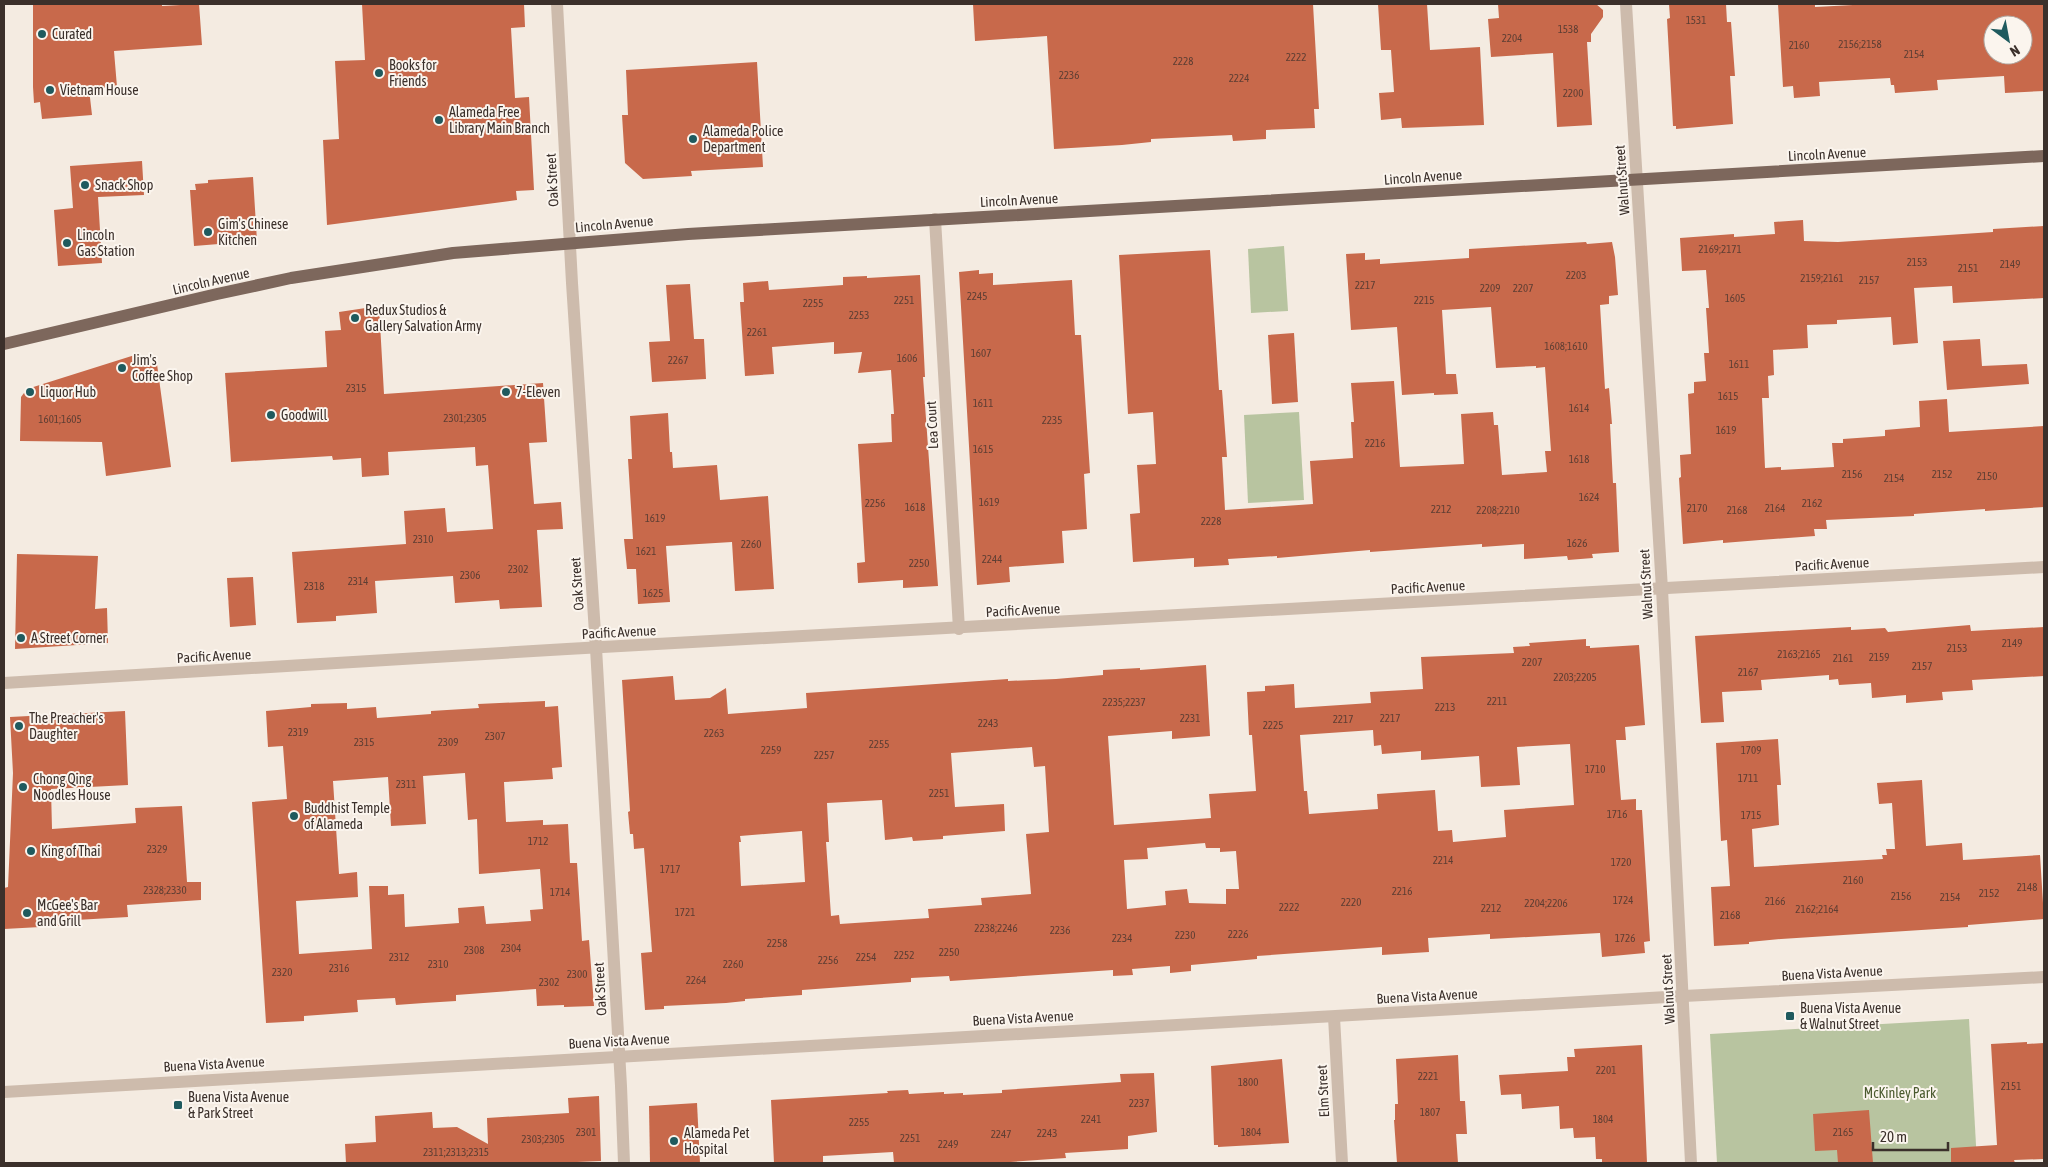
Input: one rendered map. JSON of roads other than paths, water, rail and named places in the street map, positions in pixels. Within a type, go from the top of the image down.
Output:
[{"type":"main road","name":"Lincoln Avenue","points":[[4,344],[291,278],[453,253],[678,234],[2044,156]]},
{"type":"street","name":"Oak Street","points":[[557,4],[620,1057],[624,1163]]},
{"type":"street","name":"Walnut Street","points":[[1626,4],[1662,589],[1691,1163]]},
{"type":"street","name":"Lea Court","points":[[935,219],[959,629]]},
{"type":"street","name":"Pacific Avenue","points":[[4,683],[2044,567]]},
{"type":"street","name":"Buena Vista Avenue","points":[[4,1092],[2044,977]]},
{"type":"street","name":"Elm Street","points":[[1334,1017],[1342,1163]]},
{"type":"place","name":"Curated","points":[[42,34]]},
{"type":"place","name":"Books for Friends","points":[[379,73]]},
{"type":"place","name":"Vietnam House","points":[[50,90]]},
{"type":"place","name":"Alameda Free Library Main Branch","points":[[439,120]]},
{"type":"place","name":"Alameda Police Department","points":[[693,139]]},
{"type":"place","name":"Snack Shop","points":[[85,185]]},
{"type":"place","name":"Gim's Chinese Kitchen","points":[[208,232]]},
{"type":"place","name":"Lincoln Gas Station","points":[[67,243]]},
{"type":"place","name":"Redux Studios & Gallery Salvation Army","points":[[355,318]]},
{"type":"place","name":"Jim's Coffee Shop","points":[[122,368]]},
{"type":"place","name":"Liquor Hub","points":[[30,392]]},
{"type":"place","name":"7-Eleven","points":[[506,392]]},
{"type":"place","name":"Goodwill","points":[[271,415]]},
{"type":"place","name":"A Street Corner","points":[[21,638]]},
{"type":"place","name":"The Preacher's Daughter","points":[[19,726]]},
{"type":"place","name":"Chong Qing Noodles House","points":[[23,787]]},
{"type":"place","name":"Buddhist Temple of Alameda","points":[[294,816]]},
{"type":"place","name":"King of Thai","points":[[31,851]]},
{"type":"place","name":"McGee's Bar and Grill","points":[[27,913]]},
{"type":"place","name":"Buena Vista Avenue & Walnut Street","points":[[1790,1016]]},
{"type":"place","name":"Buena Vista Avenue & Park Street","points":[[178,1105]]},
{"type":"place","name":"Alameda Pet Hospital","points":[[674,1141]]},
{"type":"park label","name":"McKinley Park","points":[[1900,1093]]}]
